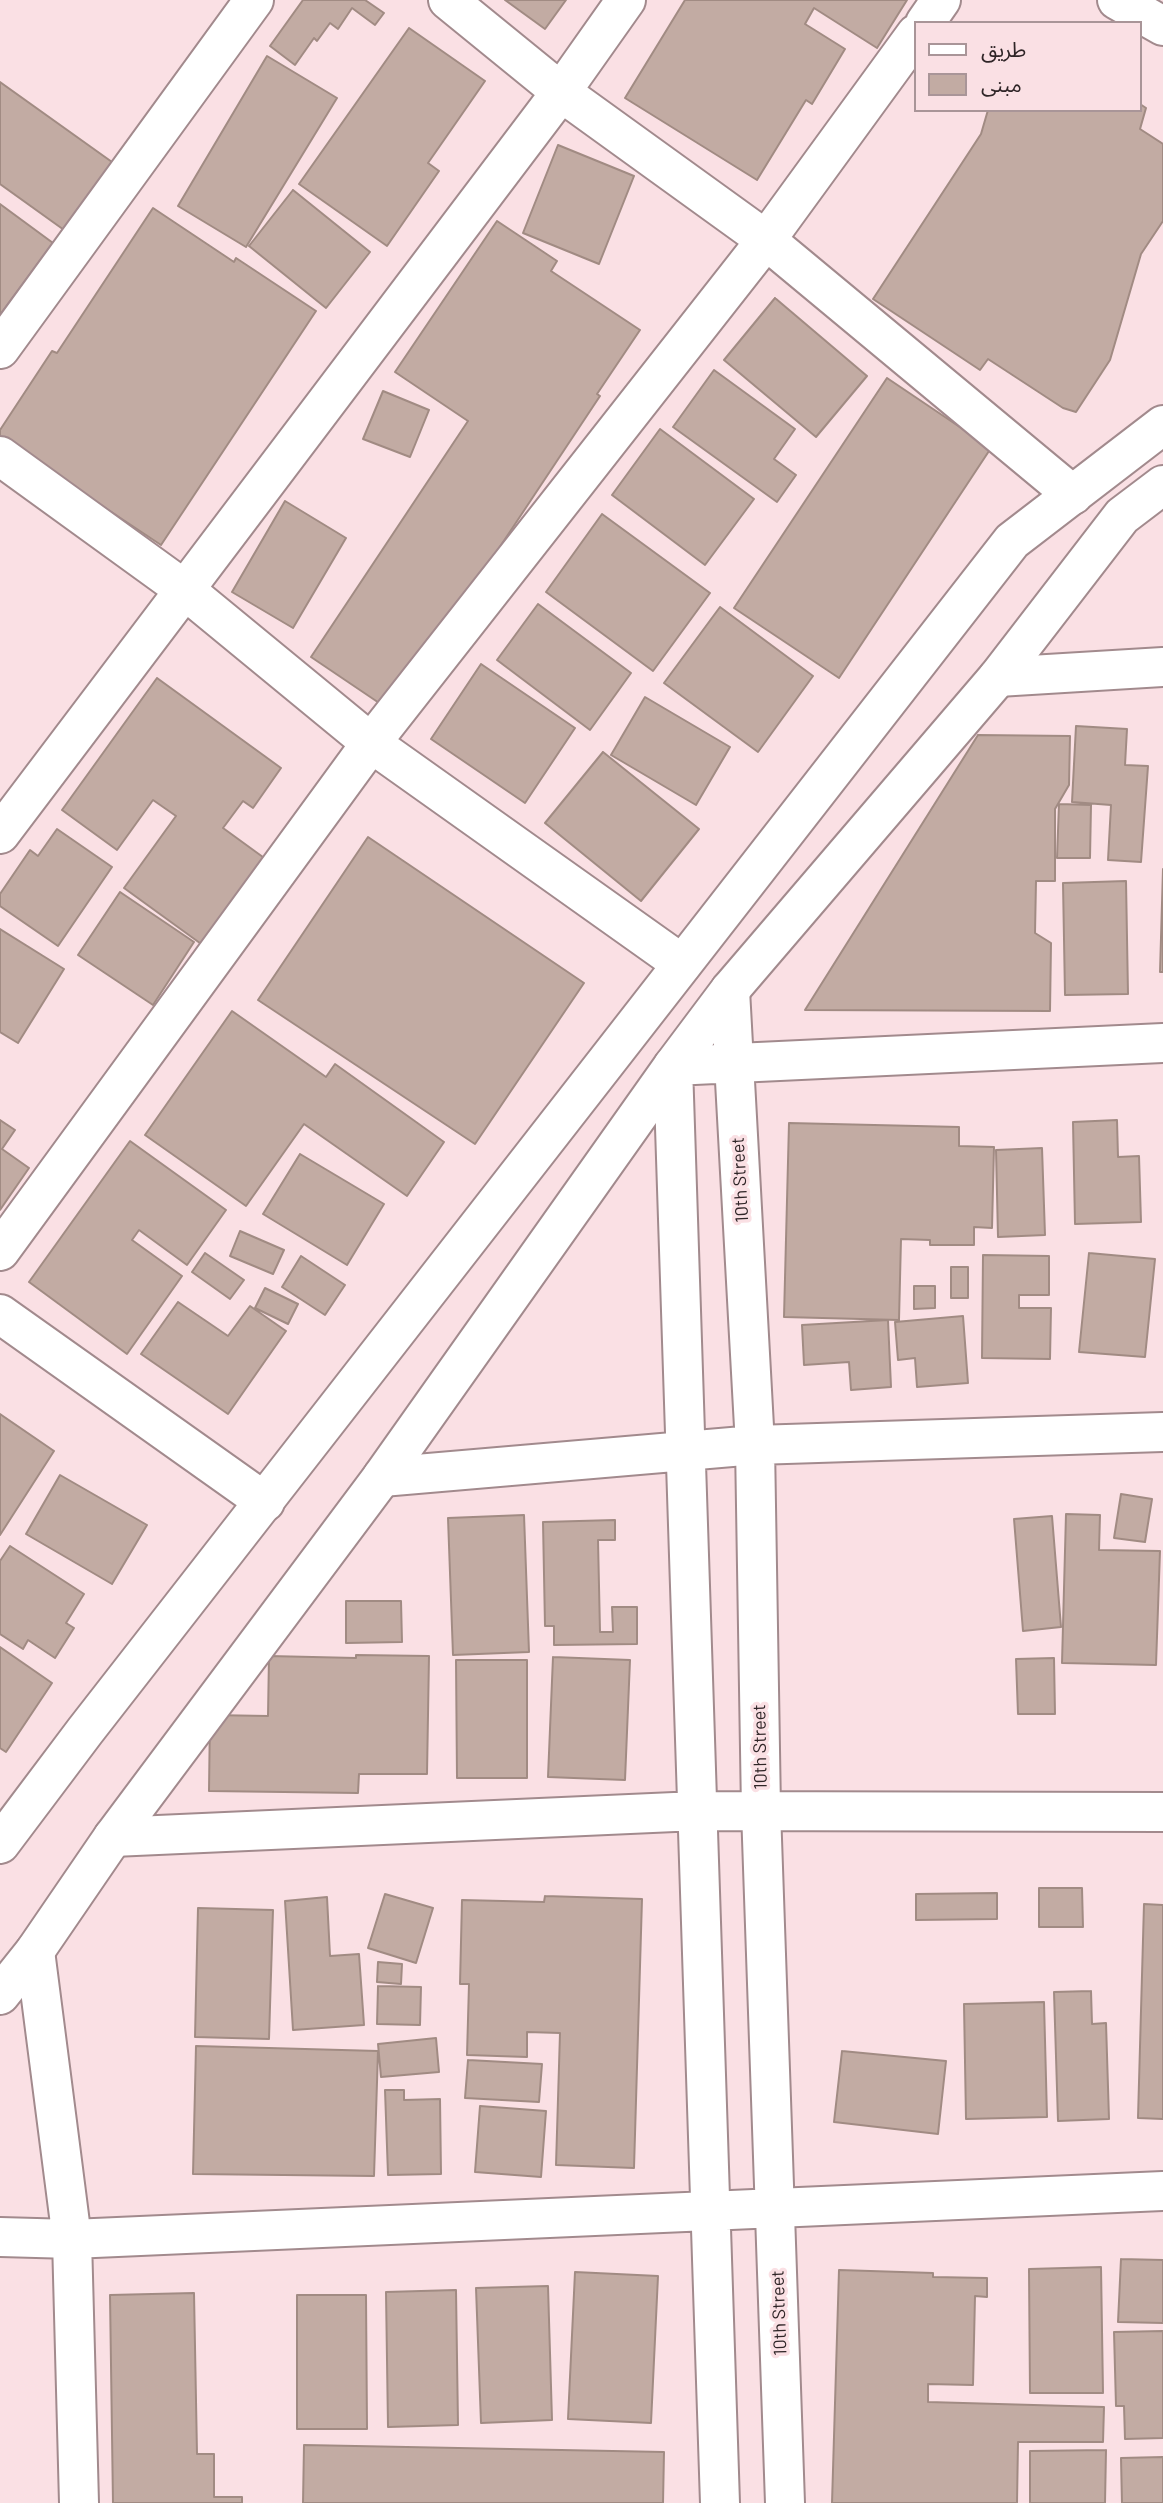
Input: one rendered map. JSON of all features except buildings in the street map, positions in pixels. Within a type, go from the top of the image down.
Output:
[{"type":"street","points":[[0,349],[254,0]]},
{"type":"street","points":[[448,0],[561,92],[766,240],[1073,495]]},
{"type":"street","points":[[0,834],[561,92],[626,0]]},
{"type":"street","points":[[926,21],[941,0]]},
{"type":"street","points":[[1118,0],[1163,26]]},
{"type":"street","points":[[0,1251],[371,743],[766,240],[914,37]]},
{"type":"street","points":[[0,1844],[85,1731],[1012,541],[1163,425]]},
{"type":"street","points":[[0,456],[185,590],[371,743],[682,964]]},
{"type":"street","points":[[0,1996],[35,1951],[113,1837],[382,1477],[673,1066],[730,990],[998,677],[1122,516],[1163,485]]},
{"type":"street","points":[[998,677],[1163,667]]},
{"type":"street","name":"10th Street","points":[[730,990],[755,1445],[761,1810],[785,2503]]},
{"type":"street","points":[[673,1066],[1163,1043]]},
{"type":"street","points":[[673,1066],[720,2503]]},
{"type":"street","points":[[0,1314],[265,1502]]},
{"type":"street","points":[[382,1477],[755,1445],[1163,1432]]},
{"type":"street","points":[[113,1837],[697,1811],[1163,1812]]},
{"type":"street","points":[[35,1951],[72,2239],[79,2503]]},
{"type":"street","points":[[0,2237],[72,2239],[1163,2191]]}]
